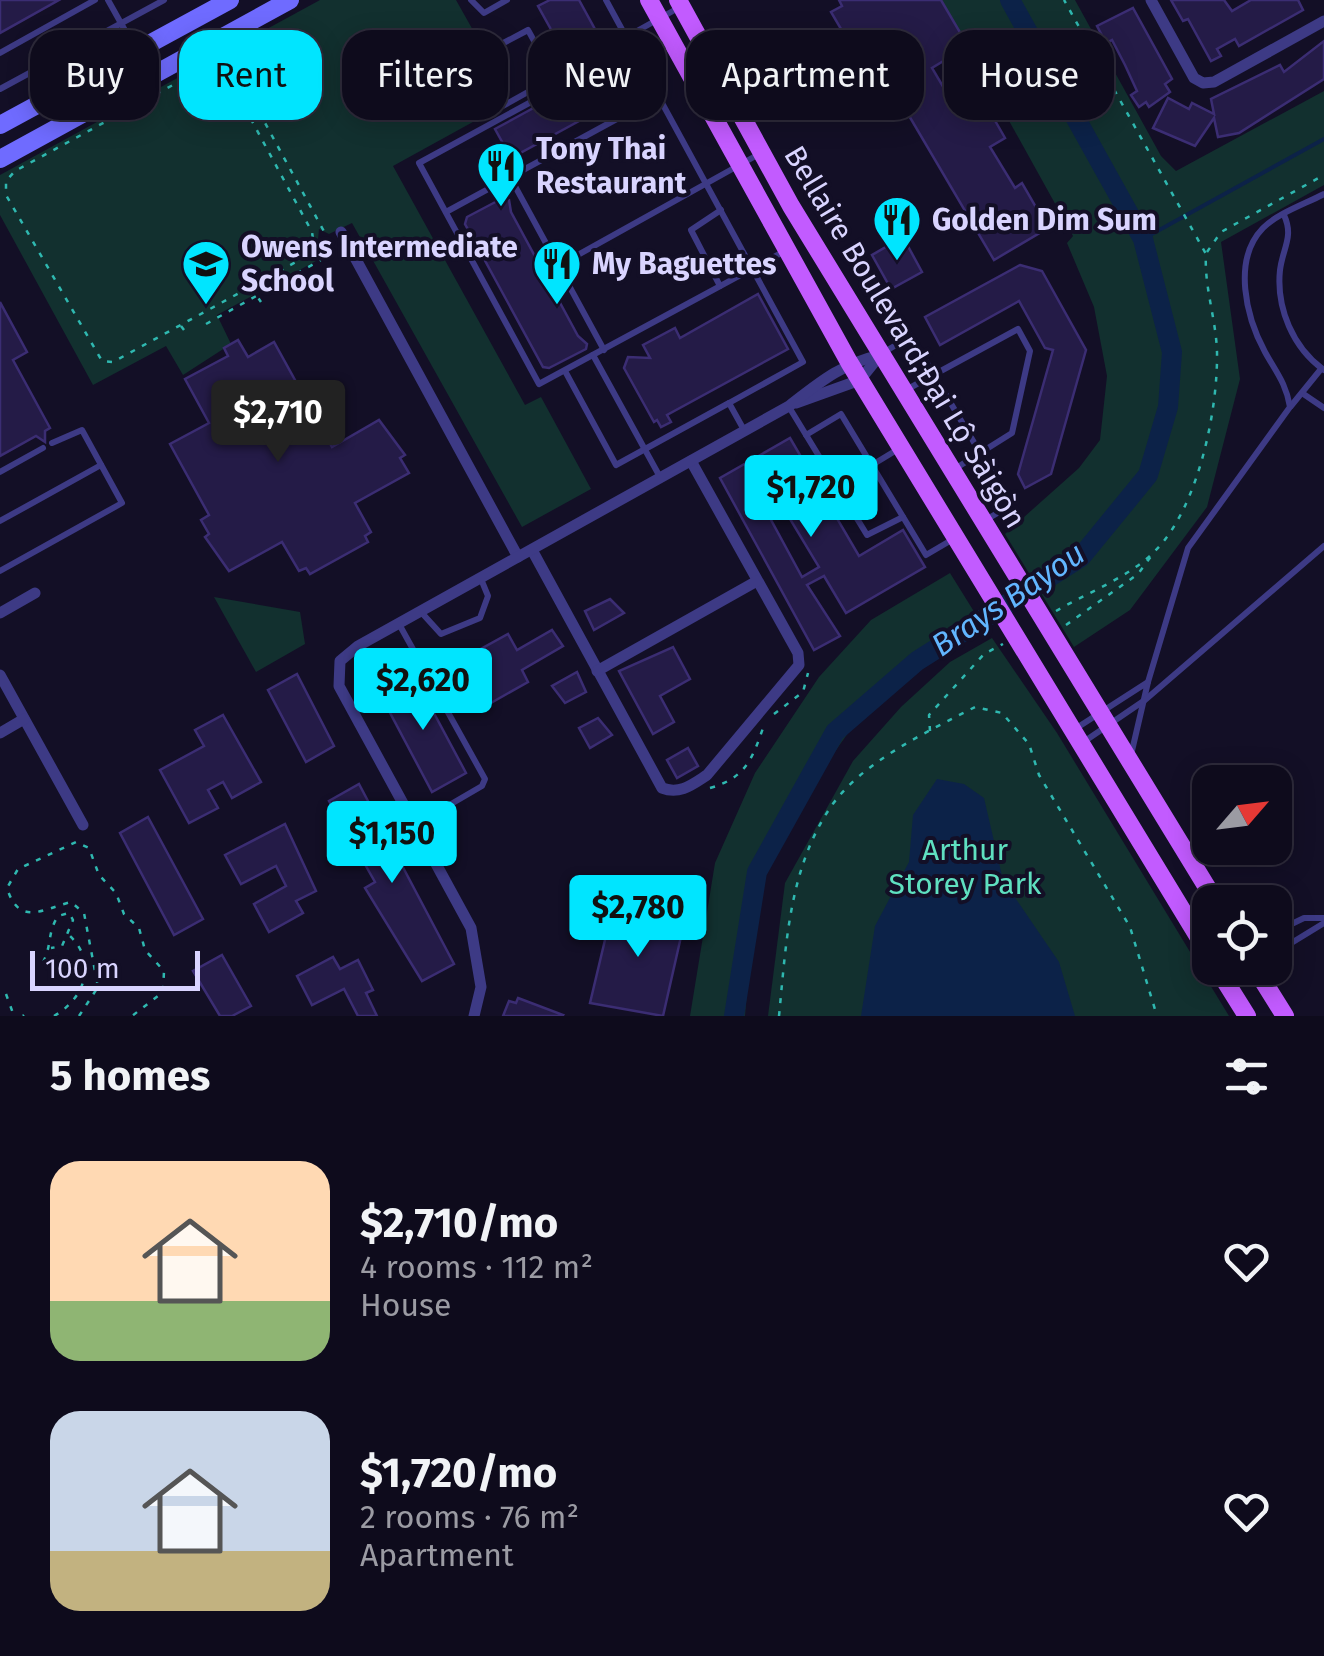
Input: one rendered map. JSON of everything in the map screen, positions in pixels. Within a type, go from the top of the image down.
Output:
[{"type":"main road","points":[[159,39],[230,0]]},
{"type":"main road","points":[[159,72],[290,0]]},
{"type":"main road","name":"Bellaire Boulevard;Đại Lộ Sàigòn","points":[[649,0],[849,362],[978,575],[1013,643],[1077,737],[1192,926]]},
{"type":"main road","name":"Bellaire Boulevard;Đại Lộ Sàigòn","points":[[680,3],[695,30]]},
{"type":"main road","points":[[1,123],[30,108]]},
{"type":"main road","points":[[0,159],[71,120]]},
{"type":"main road","name":"Bellaire Boulevard;Đại Lộ Sàigòn","points":[[744,120],[880,354],[1006,560],[1052,625],[1104,719],[1206,885]]},
{"type":"main road","points":[[956,538],[983,522]]},
{"type":"main road","points":[[1232,985],[1247,1016]]},
{"type":"main road","points":[[1265,985],[1284,1016]]},
{"type":"street","points":[[1150,0],[1194,78],[1203,83],[1214,82],[1324,22]]},
{"type":"street","points":[[341,232],[518,557]]},
{"type":"street","points":[[474,1016],[481,987],[471,928],[336,679],[340,660],[358,646],[790,405],[815,382],[849,362],[880,354]]},
{"type":"street","points":[[790,405],[822,397],[860,380],[880,354]]},
{"type":"street","points":[[532,550],[662,788],[680,791],[696,783],[797,672],[799,662],[691,461]]},
{"type":"street","points":[[597,671],[758,581]]},
{"type":"street","points":[[0,613],[36,594]]},
{"type":"street","points":[[0,675],[84,825]]},
{"type":"street","points":[[0,732],[24,720]]},
{"type":"lane","points":[[0,52],[95,0]]},
{"type":"lane","points":[[108,0],[126,30]]},
{"type":"lane","points":[[0,89],[164,0]]},
{"type":"lane","points":[[471,0],[484,13],[507,0]]},
{"type":"lane","points":[[606,0],[623,30]]},
{"type":"lane","points":[[639,30],[680,3]]},
{"type":"lane","points":[[528,30],[554,77],[501,106],[476,58],[528,30]]},
{"type":"lane","points":[[528,104],[419,163],[539,384],[786,250]]},
{"type":"lane","points":[[565,370],[616,465],[803,362],[666,109]]},
{"type":"lane","points":[[446,212],[614,120]]},
{"type":"lane","points":[[558,266],[762,152]]},
{"type":"lane","points":[[510,177],[604,350]]},
{"type":"lane","points":[[1290,407],[1281,373],[1266,354],[1252,322],[1244,269],[1252,245],[1264,227],[1324,194]]},
{"type":"lane","points":[[720,286],[691,230],[721,210]]},
{"type":"lane","points":[[1130,761],[1148,682],[1188,548],[1322,369],[1297,341],[1281,302],[1280,267],[1290,238],[1284,215]]},
{"type":"lane","points":[[903,392],[1018,329],[1030,352],[1012,433],[952,471]]},
{"type":"lane","points":[[880,354],[911,336],[1011,505],[983,522]]},
{"type":"lane","points":[[593,356],[660,478]]},
{"type":"lane","points":[[1302,393],[1324,408]]},
{"type":"lane","points":[[729,402],[744,431]]},
{"type":"lane","points":[[790,405],[866,535],[903,517]]},
{"type":"lane","points":[[806,435],[841,414],[926,555],[956,538]]},
{"type":"lane","points":[[0,571],[122,503],[82,430],[52,443]]},
{"type":"lane","points":[[0,472],[43,448]]},
{"type":"lane","points":[[872,465],[901,448]]},
{"type":"lane","points":[[0,521],[102,466]]},
{"type":"lane","points":[[1077,737],[1145,700],[1324,546]]},
{"type":"lane","points":[[421,612],[441,634],[480,618],[488,596],[481,579]]},
{"type":"lane","points":[[399,624],[485,779],[482,786],[414,825]]},
{"type":"lane","points":[[1077,737],[1148,682]]},
{"type":"lane","points":[[1292,923],[1304,918],[1324,921]]},
{"type":"lane","points":[[1292,944],[1324,921]]},
{"type":"lane","points":[[1292,937],[1295,943]]},
{"type":"path","points":[[1052,625],[1071,618],[1138,574],[1177,518],[1208,440],[1217,355],[1205,276],[1206,254],[1064,0]]},
{"type":"path","points":[[206,67],[219,68],[314,236],[309,254],[180,325],[113,362],[98,360],[6,195],[8,177],[206,67]]},
{"type":"path","points":[[206,324],[328,256],[333,245],[264,120]]},
{"type":"path","points":[[1206,254],[1221,232],[1324,174]]},
{"type":"path","points":[[250,287],[260,302]]},
{"type":"path","points":[[180,325],[187,334]]},
{"type":"path","points":[[1052,625],[1153,554]]},
{"type":"path","points":[[930,730],[929,715],[984,654],[1013,643]]},
{"type":"path","points":[[696,783],[699,790],[723,784],[750,766],[766,721],[807,687],[807,667],[799,662]]},
{"type":"path","points":[[779,1016],[792,905],[807,856],[830,808],[861,776],[930,730],[974,707],[993,708],[1014,724],[1130,928],[1157,1016]]},
{"type":"path","points":[[70,1006],[80,1015],[98,988],[84,912],[71,902],[39,915],[24,913],[12,902],[7,888],[18,869],[76,842],[88,848],[99,875],[116,893],[124,914],[139,928],[145,950],[164,971],[163,992],[132,1016]]},
{"type":"path","points":[[43,962],[51,948],[50,929],[65,912],[73,920],[70,936],[62,946],[51,948]]},
{"type":"path","points":[[54,1016],[70,1006],[82,989],[81,949],[70,936]]},
{"type":"path","points":[[6,994],[14,1016]]},
{"type":"green space","points":[[320,0],[456,0],[473,30],[342,30],[342,120],[476,120],[393,166],[525,405],[541,397],[591,489],[522,527],[352,223],[329,234],[319,229],[316,261],[217,315],[231,344],[183,375],[166,346],[93,385],[0,215],[0,175],[101,120],[159,120],[159,88],[179,77],[179,120],[322,120],[322,30],[265,30]]},
{"type":"green space","points":[[942,0],[1075,0],[1092,30],[959,30]]},
{"type":"green space","points":[[1114,71],[1161,156],[1176,171],[1324,91],[1324,185],[1221,242],[1240,379],[1207,507],[1130,610],[1074,647],[1005,534],[1079,468],[1100,440],[1107,376],[1094,307],[1067,243],[1073,236],[1009,120],[1114,120]]},
{"type":"green space","points":[[950,573],[978,618],[921,655],[874,701],[834,754],[777,844],[757,901],[745,1016],[690,1016],[715,863],[755,773],[819,677],[871,620]]},
{"type":"green space","points":[[214,597],[300,612],[305,644],[256,672]]},
{"type":"green space","name":"Arthur Storey Park","points":[[992,638],[1057,733],[1192,955],[1192,985],[1210,985],[1229,1016],[768,1016],[785,883],[853,761],[901,707],[950,662]]},
{"type":"water","points":[[937,779],[964,784],[984,798],[1003,880],[1059,962],[1075,1016],[861,1016],[875,926],[909,862],[913,815]]},
{"type":"building","points":[[0,0],[59,0],[0,33]]},
{"type":"building","points":[[550,0],[579,0],[595,30],[551,30],[538,6]]},
{"type":"building","points":[[839,0],[941,0],[959,30],[944,30],[944,61],[932,68],[944,88],[944,120],[995,120],[1005,138],[990,147],[1015,188],[1022,183],[1048,228],[994,260],[912,120],[924,120],[924,30],[842,30],[831,12],[842,6]]},
{"type":"building","points":[[1171,0],[1224,0],[1232,11],[1251,0],[1298,0],[1303,10],[1239,46],[1235,39],[1217,49],[1221,56],[1211,61],[1188,19],[1183,21]]},
{"type":"building","points":[[1133,8],[1172,79],[1165,84],[1170,92],[1149,107],[1146,102],[1139,107],[1131,95],[1137,91],[1114,44],[1114,30],[1099,30],[1097,26]]},
{"type":"building","points":[[1324,41],[1324,79],[1239,133],[1218,137],[1214,118],[1195,146],[1153,128],[1168,98],[1189,109],[1192,103],[1214,114],[1211,99],[1280,65],[1284,72]]},
{"type":"building","points":[[528,111],[528,120],[581,120],[511,158],[495,129]]},
{"type":"building","points":[[503,198],[509,200],[511,212],[578,336],[587,344],[586,349],[549,368],[543,367],[465,224],[467,217]]},
{"type":"building","name":"Golden Dim Sum","points":[[903,237],[922,272],[891,289],[872,255]]},
{"type":"building","points":[[1020,265],[1042,271],[1086,350],[1051,474],[1025,488],[1018,474],[1053,350],[1045,348],[1019,301],[940,345],[925,317]]},
{"type":"building","points":[[758,294],[788,349],[667,415],[671,422],[661,427],[657,420],[654,422],[624,368],[628,357],[650,358],[643,345],[675,328],[680,338]]},
{"type":"building","points":[[0,302],[27,352],[13,360],[50,428],[45,431],[45,442],[36,436],[0,456]]},
{"type":"building","points":[[238,340],[248,357],[274,342],[332,447],[379,420],[405,455],[400,458],[409,473],[355,503],[371,532],[365,536],[368,542],[310,574],[306,568],[299,571],[282,542],[229,571],[205,537],[209,534],[201,520],[209,515],[170,444],[209,423],[185,379],[228,356],[224,348]]},
{"type":"building","points":[[790,438],[859,556],[903,530],[925,567],[846,613],[824,576],[807,585],[840,636],[814,650],[720,478]],"holes":[[[778,499],[819,567],[802,577],[764,507]]]},
{"type":"building","points":[[610,599],[624,613],[594,630],[585,611]]},
{"type":"building","points":[[552,630],[563,646],[522,670],[528,682],[489,704],[471,670],[466,673],[459,661],[508,634],[517,650]]},
{"type":"building","points":[[673,647],[690,679],[660,696],[674,722],[653,734],[619,671]]},
{"type":"building","points":[[577,672],[586,692],[565,703],[552,686]]},
{"type":"building","points":[[297,674],[334,746],[306,762],[268,690]]},
{"type":"building","points":[[413,674],[466,773],[432,792],[379,692]]},
{"type":"building","points":[[223,715],[261,782],[232,798],[223,782],[208,790],[218,808],[189,823],[160,770],[204,746],[195,730]]},
{"type":"building","points":[[598,718],[612,735],[590,748],[579,728]]},
{"type":"building","points":[[688,748],[698,766],[677,778],[667,760]]},
{"type":"building","points":[[359,784],[454,964],[422,981],[365,888],[375,882],[329,801]]},
{"type":"building","points":[[148,817],[203,919],[174,935],[120,833]]},
{"type":"building","points":[[285,824],[316,891],[296,901],[303,913],[269,932],[254,904],[286,886],[276,866],[241,884],[225,855]]},
{"type":"building","points":[[614,902],[685,919],[663,1016],[590,1003]]},
{"type":"building","points":[[222,955],[251,1006],[232,1016],[220,1016],[193,971]]},
{"type":"building","points":[[333,957],[340,969],[358,960],[373,990],[366,993],[377,1016],[358,1016],[344,989],[312,1005],[297,976]]},
{"type":"building","points":[[518,998],[563,1015],[503,1016],[509,1001],[516,1003]]},
{"type":"waterway","name":"Brays Bayou","points":[[734,1016],[757,872],[835,732],[917,661],[1081,557],[1148,475],[1168,407],[1172,352],[1143,239],[1010,0]]},
{"type":"waterway","points":[[1143,239],[1324,139]]},
{"type":"place","name":"Tony Thai Restaurant","points":[[501,208]]},
{"type":"place","name":"Golden Dim Sum","points":[[897,262]]},
{"type":"place","name":"Owens Intermediate School","points":[[206,306]]},
{"type":"place","name":"My Baguettes","points":[[557,306]]}]
